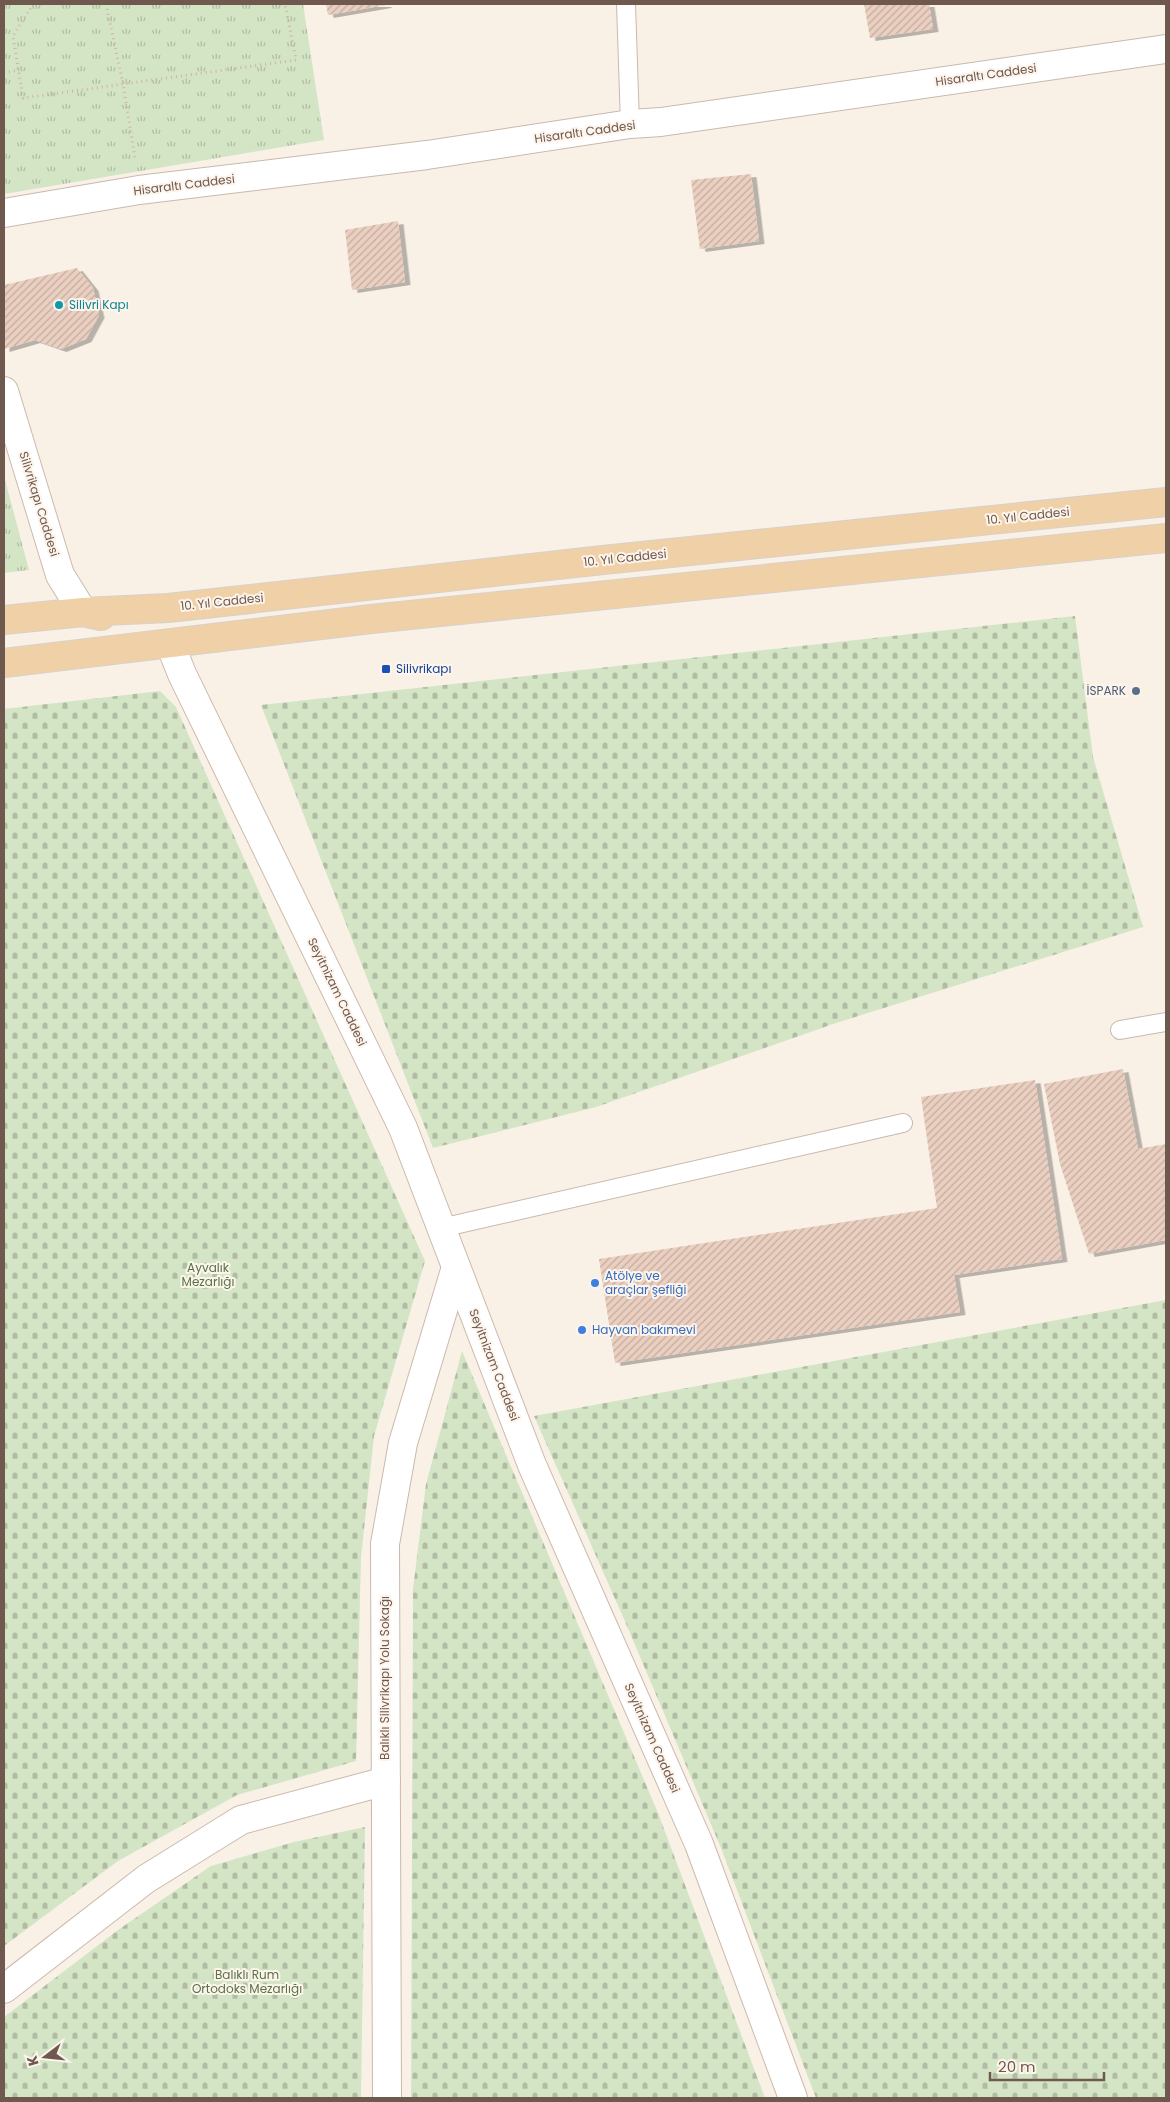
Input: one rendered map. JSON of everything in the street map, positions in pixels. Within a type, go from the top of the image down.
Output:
[{"type":"main road","name":"10. Yıl Caddesi","points":[[83,612],[168,608],[603,560],[1166,502]]},
{"type":"main road","points":[[4,663],[371,619],[1166,538]]},
{"type":"main road","points":[[83,612],[90,623],[119,649]]},
{"type":"main road","points":[[4,620],[83,612],[128,620],[154,631],[170,644]]},
{"type":"street","name":"Hisaraltı Caddesi","points":[[4,213],[139,190],[427,155],[630,124],[670,120],[1166,49]]},
{"type":"street","name":"Silivrikapı Caddesi","points":[[4,390],[60,575],[83,612]]},
{"type":"street","name":"Seyitnizam Caddesi","points":[[170,644],[187,683],[403,1128],[532,1465],[699,1844],[793,2098]]},
{"type":"street","name":"Balıklı Silivrikapı Yolu Sokağı","points":[[387,2098],[385,1544],[403,1443],[456,1267]]},
{"type":"street","points":[[4,1989],[146,1879],[241,1820],[386,1781]]},
{"type":"lane","points":[[626,4],[630,124]]},
{"type":"lane","points":[[1120,1030],[1166,1022]]},
{"type":"lane","points":[[441,1228],[902,1124]]},
{"type":"path","points":[[34,4],[12,36],[22,98],[296,60],[285,4]]},
{"type":"path","points":[[106,4],[124,84],[139,190]]},
{"type":"path","points":[[4,73],[18,70]]},
{"type":"green space","points":[[4,4],[303,4],[324,140],[4,194]]},
{"type":"green space","points":[[4,476],[29,570],[4,573]]},
{"type":"green space","points":[[1075,616],[1093,757],[1143,927],[836,1023],[596,1107],[433,1148],[261,705]]},
{"type":"green space","name":"Ayvalık Mezarlığı","points":[[160,691],[176,707],[425,1261],[374,1436],[361,1557],[356,1761],[237,1795],[118,1861],[4,1946],[4,709]]},
{"type":"green space","points":[[1166,1300],[1166,2098],[816,2098],[721,1848],[624,1619],[534,1416]]},
{"type":"green space","points":[[462,1351],[658,1813],[765,2098],[411,2098],[413,1589],[426,1484]]},
{"type":"green space","name":"Balıklı Rum Ortodoks Mezarlığı","points":[[365,1827],[361,2098],[4,2098],[4,2017],[118,1930],[211,1866],[294,1842]]},
{"type":"building","points":[[326,4],[386,4],[386,5],[328,15]]},
{"type":"building","points":[[864,4],[929,4],[933,29],[870,38]]},
{"type":"building","points":[[751,174],[759,241],[700,249],[691,180]]},
{"type":"building","points":[[398,221],[405,282],[352,290],[345,230]]},
{"type":"building","name":"Silivri Kapı","points":[[77,268],[93,288],[99,315],[86,339],[61,349],[35,340],[4,349],[4,285]]},
{"type":"building","points":[[1123,1069],[1138,1149],[1166,1144],[1166,1240],[1089,1254],[1060,1164],[1044,1084]]},
{"type":"building","points":[[1035,1080],[1062,1259],[954,1275],[960,1312],[615,1363],[599,1259],[937,1208],[921,1097]]},
{"type":"place","name":"Silivri Kapı","points":[[59,305]]},
{"type":"place","name":"Silivrikapı","points":[[386,669]]},
{"type":"place","name":"İSPARK","points":[[1136,691]]},
{"type":"place","name":"Atölye ve araçlar şefliği","points":[[595,1283]]},
{"type":"place","name":"Hayvan bakımevi","points":[[582,1330]]}]
